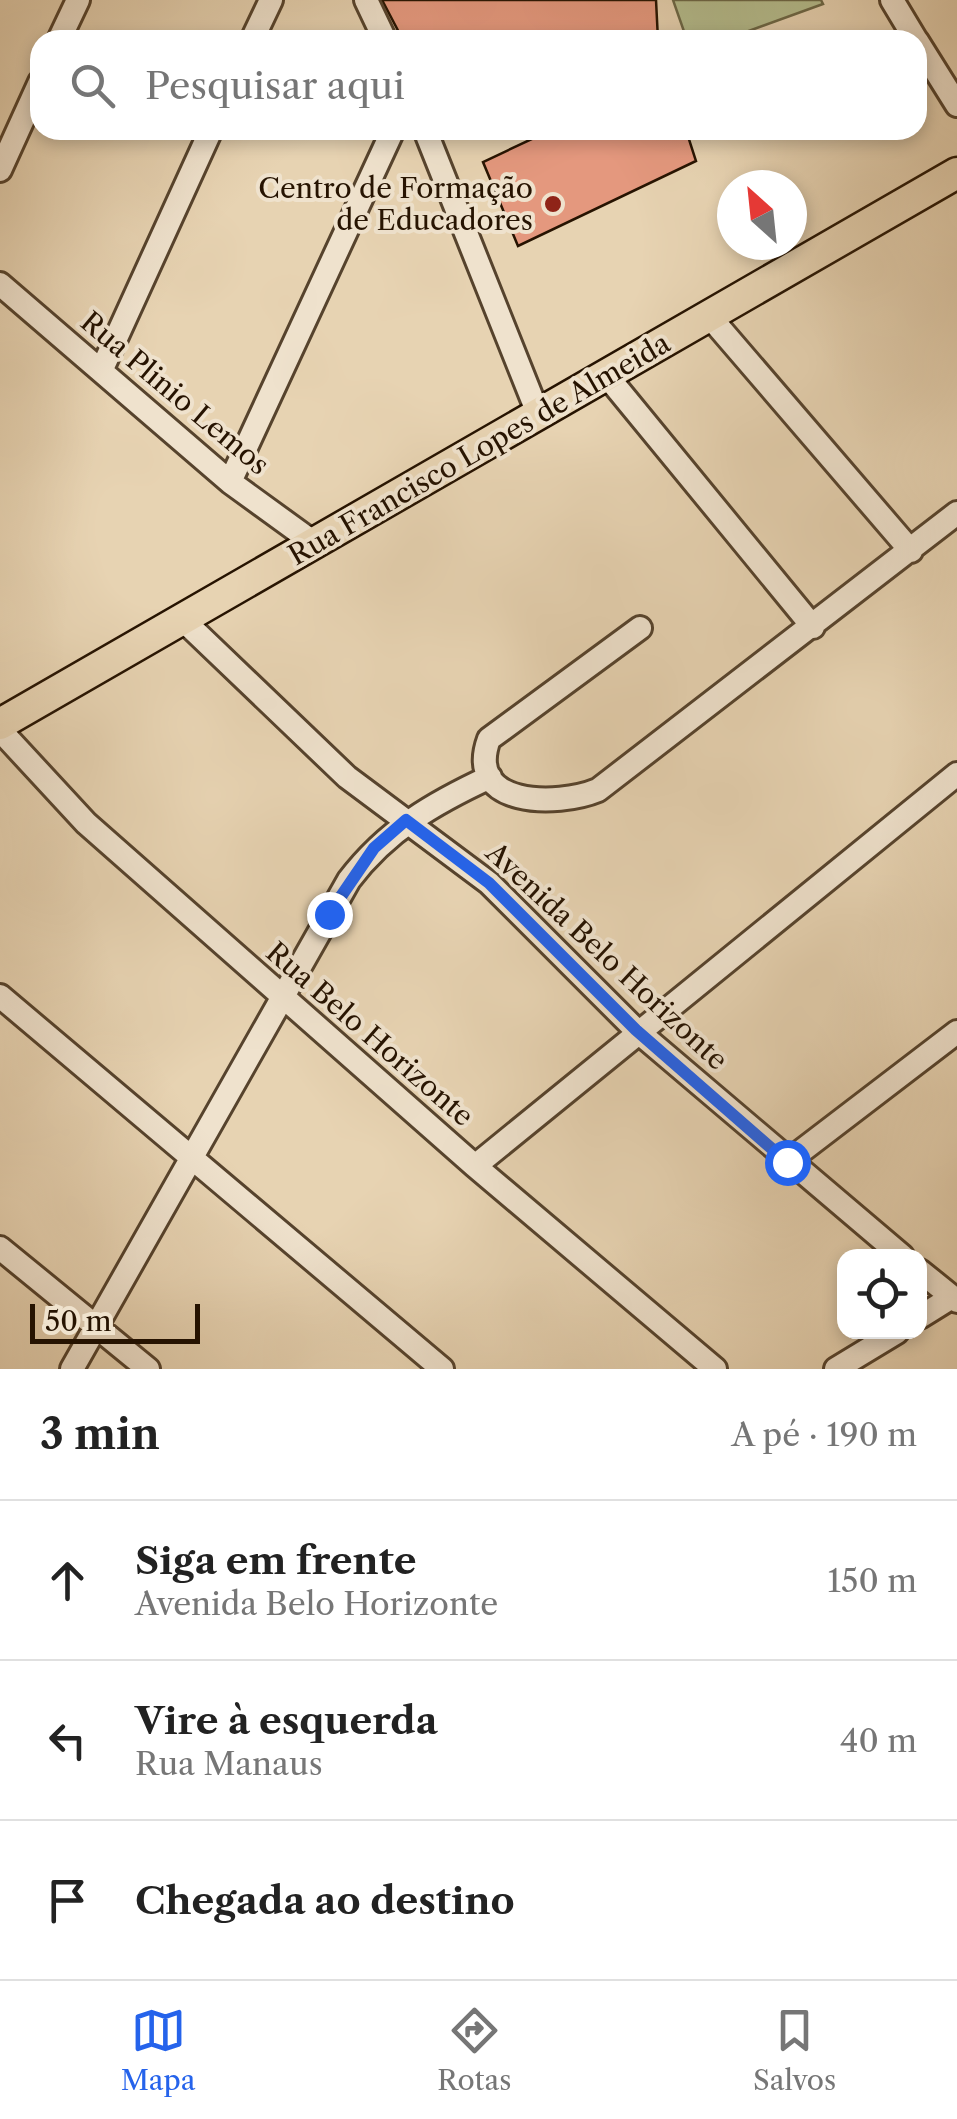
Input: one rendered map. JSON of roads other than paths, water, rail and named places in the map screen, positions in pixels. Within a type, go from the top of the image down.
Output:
[{"type":"main road","name":"Rua Francisco Lopes de Almeida","points":[[0,727],[957,174]]},
{"type":"street","points":[[64,30],[78,0]]},
{"type":"street","points":[[256,30],[270,0]]},
{"type":"street","points":[[366,0],[380,30]]},
{"type":"street","points":[[892,0],[911,30]]},
{"type":"street","points":[[927,56],[957,106]]},
{"type":"street","points":[[0,170],[30,104]]},
{"type":"street","points":[[102,369],[206,140]]},
{"type":"street","points":[[230,482],[388,140]]},
{"type":"street","points":[[429,140],[538,416]]},
{"type":"street","name":"Rua Plinio Lemos","points":[[0,284],[230,482],[314,544]]},
{"type":"street","points":[[710,317],[911,551]]},
{"type":"street","points":[[607,376],[814,627]]},
{"type":"street","points":[[640,628],[489,738],[484,753],[490,777],[508,793],[533,800],[566,800],[598,790],[957,513]]},
{"type":"street","name":"Avenida Belo Horizonte","points":[[182,619],[347,777],[489,883],[636,1030],[893,1249]]},
{"type":"street","name":"Rua Belo Horizonte","points":[[0,727],[86,823],[475,1166],[714,1369]]},
{"type":"street","points":[[475,1166],[636,1030],[957,774]]},
{"type":"street","points":[[72,1369],[285,1000],[349,880],[374,848],[406,820],[490,777]]},
{"type":"street","points":[[0,996],[442,1369]]},
{"type":"street","points":[[787,1162],[957,1032]]},
{"type":"street","points":[[0,1248],[148,1369]]},
{"type":"street","points":[[927,1277],[954,1299],[927,1314]]},
{"type":"street","points":[[836,1369],[885,1339]]},
{"type":"place","name":"Centro de Formação de Educadores","points":[[553,204]]}]
